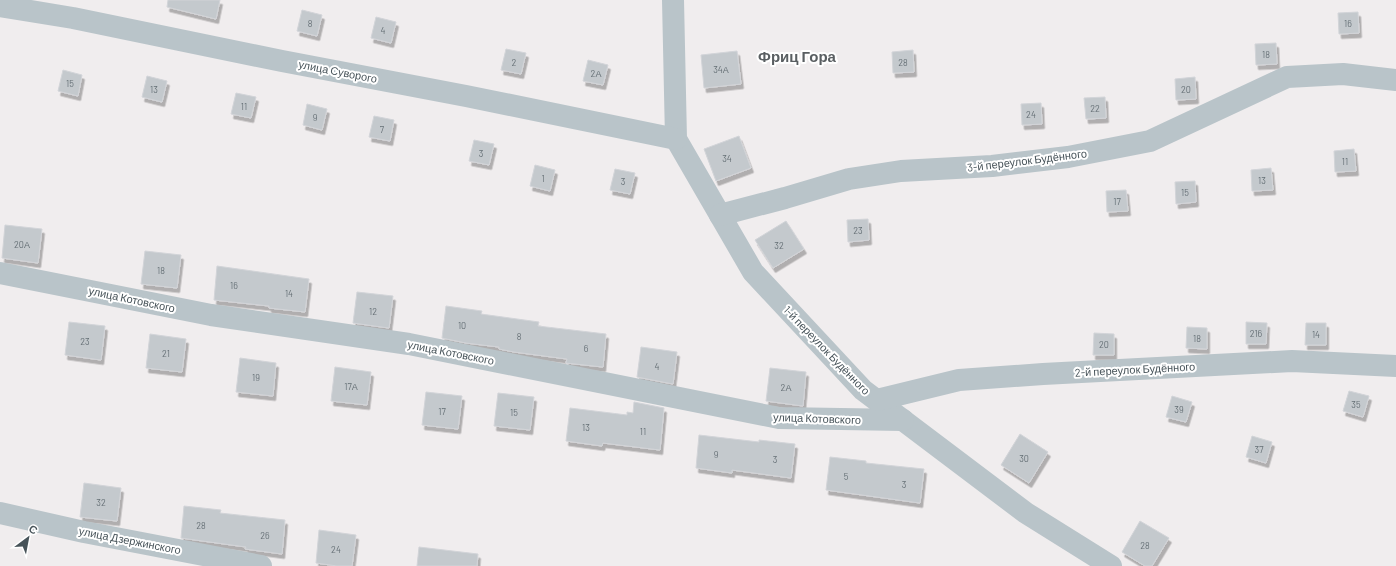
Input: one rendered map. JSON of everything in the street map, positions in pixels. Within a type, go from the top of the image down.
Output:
[{"type":"street","points":[[674,0],[676,139]]},
{"type":"street","name":"улица Суворого","points":[[0,6],[73,18],[282,61],[474,97],[676,139]]},
{"type":"street","name":"3-й переулок Будённого","points":[[720,215],[849,179],[901,171],[992,166],[1068,157],[1150,141],[1287,77],[1343,74],[1396,80]]},
{"type":"street","name":"1-й переулок Будённого","points":[[676,139],[753,272],[863,390],[1026,513],[1111,566]]},
{"type":"street","name":"улица Котовского","points":[[0,272],[211,315],[409,344],[779,418],[903,420]]},
{"type":"street","name":"2-й переулок Будённого","points":[[877,400],[959,380],[1042,374],[1292,361],[1396,366]]},
{"type":"street","name":"улица Дзержинского","points":[[0,513],[84,532],[261,566]]},
{"type":"building","points":[[168,0],[220,0],[216,19],[167,7]]},
{"type":"building","points":[[302,10],[322,15],[317,36],[297,31]]},
{"type":"building","points":[[1358,12],[1359,33],[1339,34],[1338,13]]},
{"type":"building","points":[[376,17],[396,22],[391,43],[371,38]]},
{"type":"building","points":[[1276,43],[1277,64],[1256,65],[1255,44]]},
{"type":"building","points":[[506,49],[526,53],[521,74],[501,70]]},
{"type":"building","points":[[913,50],[914,72],[893,73],[892,52]]},
{"type":"building","points":[[737,51],[741,84],[704,88],[701,55]]},
{"type":"building","points":[[588,60],[608,65],[603,85],[583,81]]},
{"type":"building","points":[[63,70],[82,75],[78,96],[58,91]]},
{"type":"building","points":[[147,76],[167,81],[162,102],[142,97]]},
{"type":"building","points":[[1195,77],[1196,99],[1176,100],[1175,79]]},
{"type":"building","points":[[236,93],[256,97],[251,118],[231,114]]},
{"type":"building","points":[[1105,97],[1106,118],[1086,119],[1084,98]]},
{"type":"building","points":[[1041,103],[1042,124],[1022,125],[1021,104]]},
{"type":"building","points":[[307,104],[327,109],[322,130],[303,125]]},
{"type":"building","points":[[374,116],[394,120],[390,141],[369,137]]},
{"type":"building","points":[[739,136],[751,168],[716,181],[704,149]]},
{"type":"building","points":[[474,140],[494,144],[489,165],[469,161]]},
{"type":"building","points":[[1354,149],[1356,171],[1335,172],[1334,151]]},
{"type":"building","points":[[535,165],[555,170],[550,191],[530,186]]},
{"type":"building","points":[[1271,168],[1273,190],[1252,191],[1251,170]]},
{"type":"building","points":[[615,169],[635,173],[630,194],[610,190]]},
{"type":"building","points":[[1195,181],[1196,202],[1176,204],[1175,182]]},
{"type":"building","points":[[1126,190],[1128,211],[1107,212],[1106,191]]},
{"type":"building","points":[[868,219],[869,240],[848,242],[847,220]]},
{"type":"building","points":[[786,221],[804,249],[773,268],[755,240]]},
{"type":"building","points":[[5,225],[42,229],[38,263],[2,258]]},
{"type":"building","points":[[145,251],[181,255],[177,288],[141,284]]},
{"type":"building","points":[[217,266],[309,279],[305,312],[269,308],[269,306],[214,300]]},
{"type":"building","points":[[357,292],[393,296],[389,328],[353,323]]},
{"type":"building","points":[[446,306],[482,311],[481,314],[539,322],[538,326],[606,334],[603,367],[566,363],[567,359],[514,352],[499,349],[499,347],[442,338]]},
{"type":"building","points":[[69,322],[105,326],[101,360],[65,355]]},
{"type":"building","points":[[1246,322],[1267,323],[1266,344],[1246,344]]},
{"type":"building","points":[[1306,323],[1326,323],[1326,345],[1305,345]]},
{"type":"building","points":[[1187,327],[1207,328],[1207,349],[1186,348]]},
{"type":"building","points":[[1094,333],[1114,334],[1114,355],[1093,355]]},
{"type":"building","points":[[150,334],[186,339],[182,372],[146,368]]},
{"type":"building","points":[[641,347],[677,352],[673,384],[637,377]]},
{"type":"building","points":[[240,358],[276,363],[273,396],[236,392]]},
{"type":"building","points":[[335,367],[371,372],[367,405],[331,401]]},
{"type":"building","points":[[770,368],[806,372],[803,406],[766,401]]},
{"type":"building","points":[[1349,391],[1369,396],[1363,417],[1343,411]]},
{"type":"building","points":[[426,392],[462,396],[458,429],[422,425]]},
{"type":"building","points":[[498,393],[534,397],[530,430],[494,426]]},
{"type":"building","points":[[1172,396],[1192,402],[1186,422],[1166,417]]},
{"type":"building","points":[[634,402],[664,408],[660,450],[603,443],[602,446],[566,441],[570,408],[627,415],[627,412],[633,413]]},
{"type":"building","points":[[1020,434],[1048,452],[1029,483],[1001,465]]},
{"type":"building","points":[[699,435],[759,442],[759,440],[795,444],[791,478],[732,470],[732,473],[696,468]]},
{"type":"building","points":[[1252,436],[1272,442],[1266,463],[1246,457]]},
{"type":"building","points":[[830,457],[866,461],[866,463],[924,469],[920,503],[826,490]]},
{"type":"building","points":[[84,483],[121,488],[117,521],[80,517]]},
{"type":"building","points":[[184,506],[221,510],[220,513],[285,520],[282,554],[245,549],[246,547],[181,538]]},
{"type":"building","points":[[1140,521],[1169,538],[1152,566],[1145,566],[1122,552]]},
{"type":"building","points":[[319,530],[356,535],[352,566],[337,566],[316,563]]},
{"type":"building","points":[[419,547],[478,554],[477,566],[417,566]]},
{"type":"district","name":"Фриц Гора","points":[[797,56]]}]
